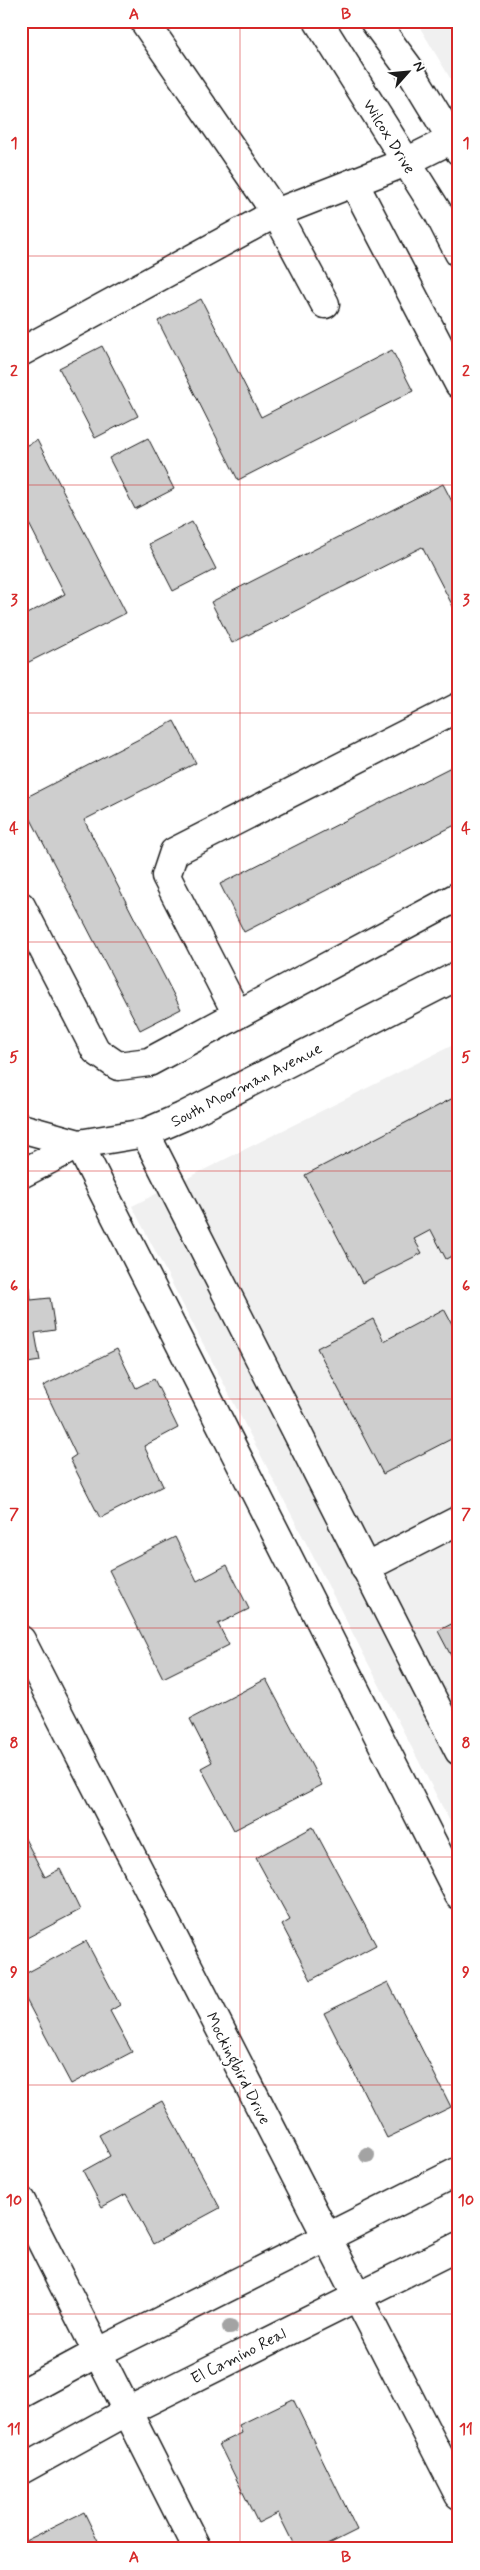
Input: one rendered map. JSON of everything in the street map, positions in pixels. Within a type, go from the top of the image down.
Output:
[{"type":"street","points":[[144,21],[276,213],[326,304]]},
{"type":"street","name":"Wilcox Drive","points":[[318,21],[439,214],[459,253]]},
{"type":"street","points":[[21,352],[276,213],[406,162],[455,145],[408,67],[374,21]]},
{"type":"street","points":[[354,183],[459,384]]},
{"type":"street","points":[[237,1014],[166,876],[174,852],[459,706]]},
{"type":"street","points":[[21,906],[96,1051],[118,1066],[149,1062],[459,896]]},
{"type":"street","name":"South Moorman Avenue","points":[[21,1128],[79,1144],[144,1133],[182,1117],[459,975]]},
{"type":"street","points":[[144,1133],[459,1751]]},
{"type":"street","points":[[21,1174],[79,1144],[459,1895]]},
{"type":"street","points":[[365,1568],[459,1520]]},
{"type":"street","name":"Mockingbird Drive","points":[[21,1640],[355,2296],[459,2495]]},
{"type":"street","points":[[21,2394],[459,2171]]},
{"type":"street","points":[[21,2201],[196,2549]]},
{"type":"street","name":"El Camino Real","points":[[21,2470],[126,2412],[355,2296],[459,2246]]},
{"type":"shaded area","points":[[416,21],[459,21],[459,93]]},
{"type":"shaded area","points":[[459,1042],[459,1839],[132,1206]]},
{"type":"building","points":[[201,299],[261,417],[392,350],[413,391],[238,480],[158,321]]},
{"type":"building","points":[[102,346],[138,416],[95,438],[59,368]]},
{"type":"building","points":[[148,438],[174,489],[135,509],[109,458]]},
{"type":"building","points":[[37,440],[126,613],[21,666],[21,617],[65,594],[21,508],[21,448]]},
{"type":"building","points":[[443,484],[459,515],[459,618],[422,547],[232,643],[211,602]]},
{"type":"building","points":[[192,522],[216,569],[173,591],[149,544]]},
{"type":"building","points":[[174,721],[196,763],[84,820],[181,1009],[140,1030],[21,800]]},
{"type":"building","points":[[459,763],[459,823],[244,932],[220,884]]},
{"type":"building","points":[[459,1095],[459,1252],[446,1259],[431,1230],[414,1239],[422,1253],[362,1283],[305,1175]]},
{"type":"building","points":[[30,1287],[31,1300],[50,1298],[55,1330],[35,1333],[40,1361],[21,1364],[21,1288]]},
{"type":"building","points":[[444,1309],[459,1337],[459,1435],[383,1474],[317,1348],[373,1319],[384,1341]]},
{"type":"building","points":[[117,1349],[136,1388],[154,1379],[178,1428],[144,1446],[163,1486],[100,1518],[70,1459],[76,1455],[43,1386]]},
{"type":"building","points":[[175,1537],[197,1581],[227,1565],[249,1609],[218,1624],[229,1645],[163,1678],[109,1570]]},
{"type":"building","points":[[459,1620],[459,1671],[438,1631]]},
{"type":"building","points":[[266,1679],[322,1785],[234,1830],[201,1768],[212,1762],[190,1719]]},
{"type":"building","points":[[313,1827],[376,1945],[311,1980],[282,1925],[290,1920],[256,1858]]},
{"type":"building","points":[[21,1831],[45,1877],[60,1869],[80,1910],[21,1941]]},
{"type":"building","points":[[86,1941],[120,2005],[110,2011],[132,2052],[71,2084],[21,1990],[21,1976]]},
{"type":"building","points":[[388,1982],[451,2107],[387,2138],[324,2013]]},
{"type":"building","points":[[162,2101],[220,2208],[153,2244],[126,2194],[102,2207],[83,2171],[110,2156],[99,2135]]},
{"type":"building","points":[[293,2399],[357,2530],[319,2549],[296,2549],[278,2513],[258,2523],[219,2444],[242,2433],[239,2425]]},
{"type":"building","points":[[84,2512],[102,2549],[21,2549],[21,2543]]}]
